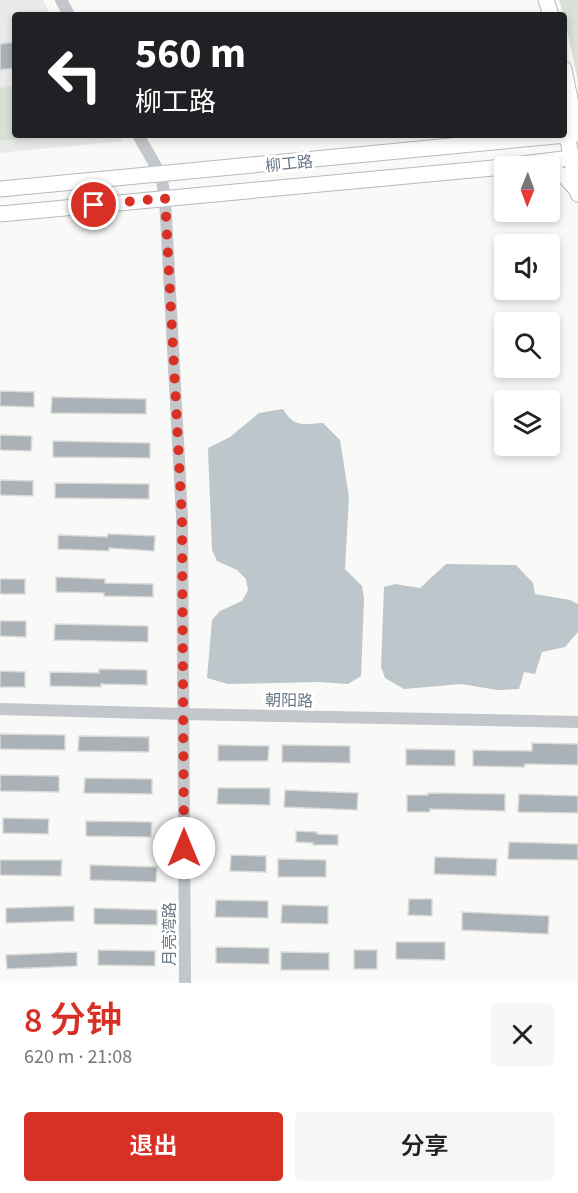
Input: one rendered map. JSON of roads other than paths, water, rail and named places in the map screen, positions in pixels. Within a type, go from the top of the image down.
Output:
[{"type":"main road","points":[[567,89],[574,136],[577,192]]},
{"type":"main road","name":"柳工路","points":[[0,189],[528,138]]},
{"type":"main road","name":"柳工路","points":[[560,161],[575,158]]},
{"type":"main road","name":"柳工路","points":[[0,214],[494,168]]},
{"type":"main road","points":[[560,174],[577,192]]},
{"type":"street","name":"月亮湾路","points":[[140,138],[161,175],[165,198],[182,517],[185,983]]},
{"type":"street","name":"朝阳路","points":[[0,709],[578,722]]}]
